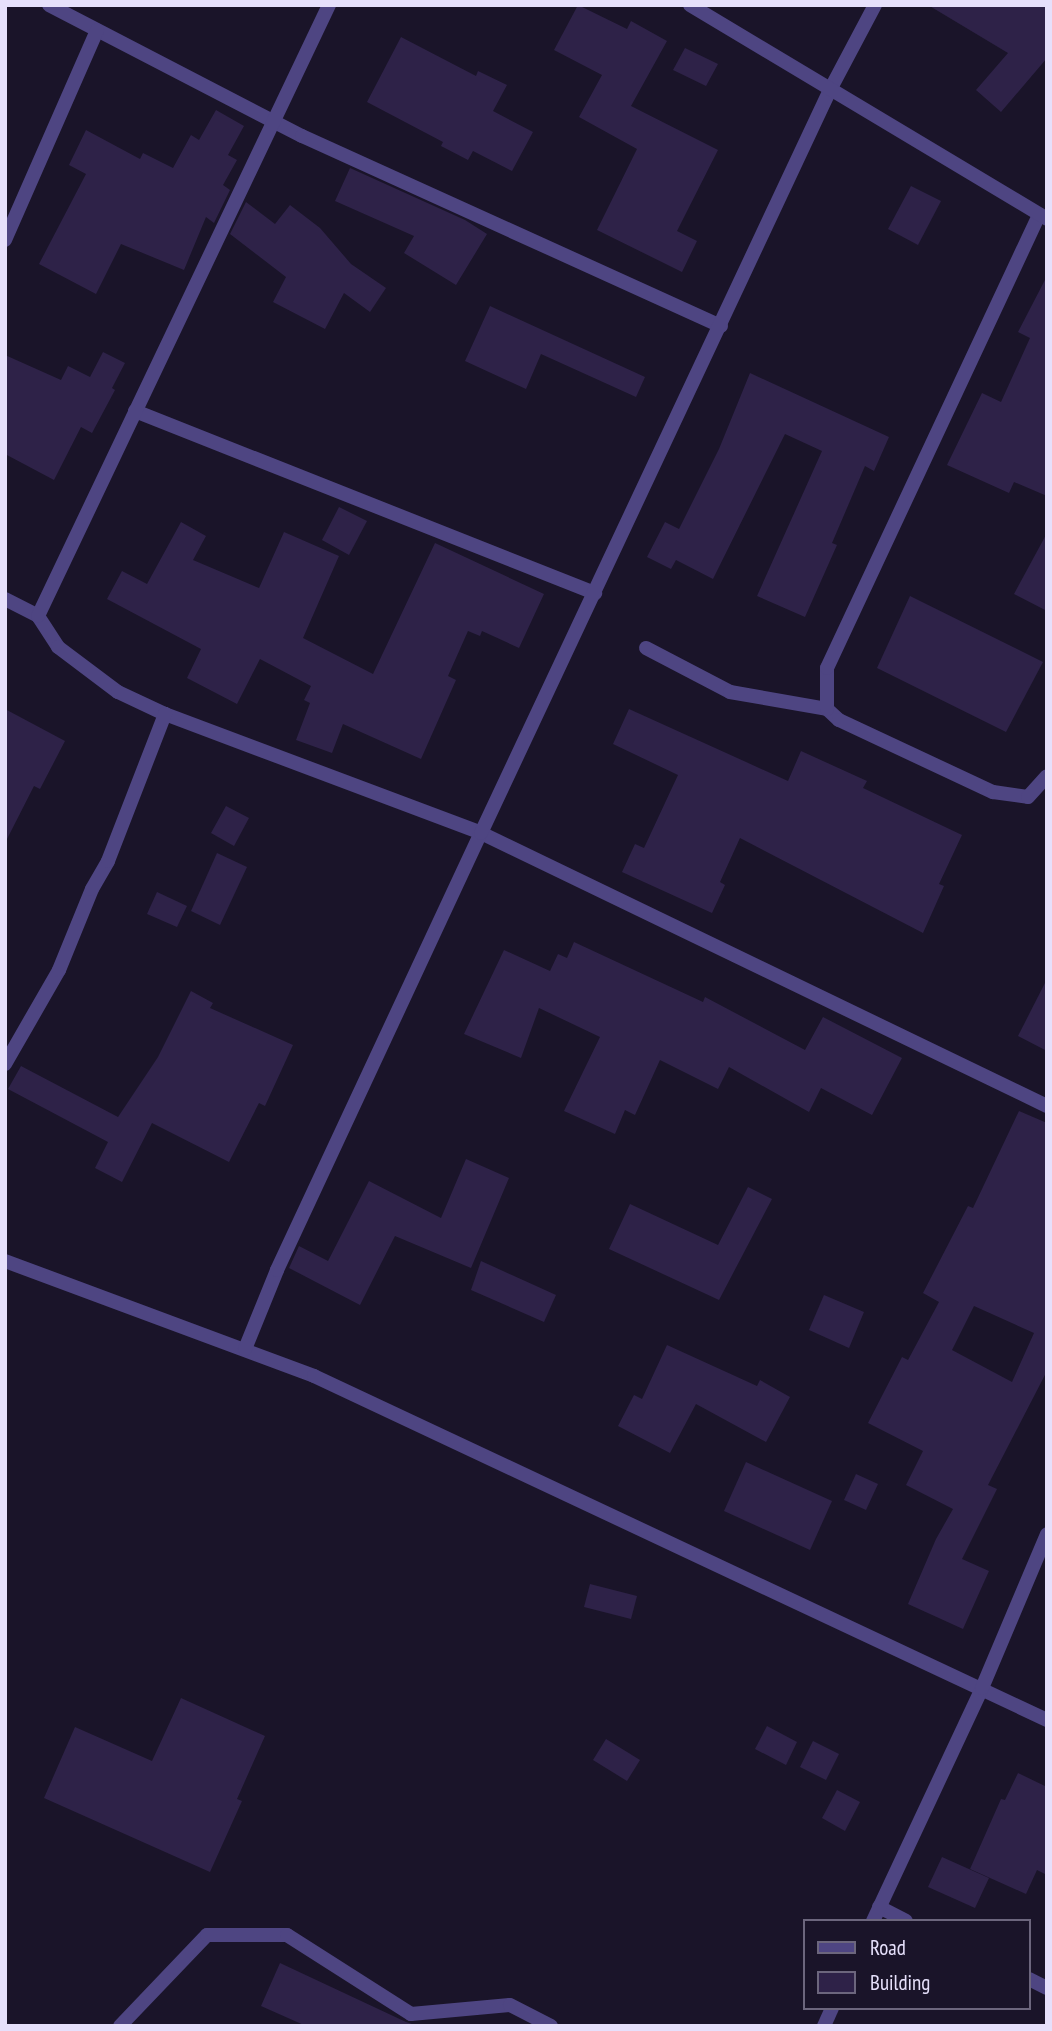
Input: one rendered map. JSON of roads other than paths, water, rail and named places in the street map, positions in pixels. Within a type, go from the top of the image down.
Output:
[{"type":"street","points":[[49,5],[273,121],[721,326]]},
{"type":"street","points":[[38,616],[329,5]]},
{"type":"street","points":[[690,5],[1043,217],[827,668],[827,709]]},
{"type":"street","points":[[244,1349],[277,1270],[831,88],[875,5]]},
{"type":"street","points":[[5,240],[97,30]]},
{"type":"street","points":[[135,411],[595,593]]},
{"type":"street","points":[[5,599],[38,616],[58,647],[118,692],[165,714],[481,834],[1047,1105]]},
{"type":"street","points":[[646,648],[730,692],[827,709],[839,720],[993,792],[1028,797],[1047,776]]},
{"type":"street","points":[[5,1064],[59,970],[92,889],[108,861],[165,714]]},
{"type":"street","points":[[5,1261],[314,1376],[1047,1720]]},
{"type":"street","points":[[897,1919],[876,1914],[982,1688],[1047,1534]]},
{"type":"street","points":[[120,2026],[207,1936],[287,1935],[411,2014],[510,2005],[551,2026]]},
{"type":"street","points":[[1031,1980],[1047,1988]]},
{"type":"street","points":[[824,2026],[831,2010]]}]
